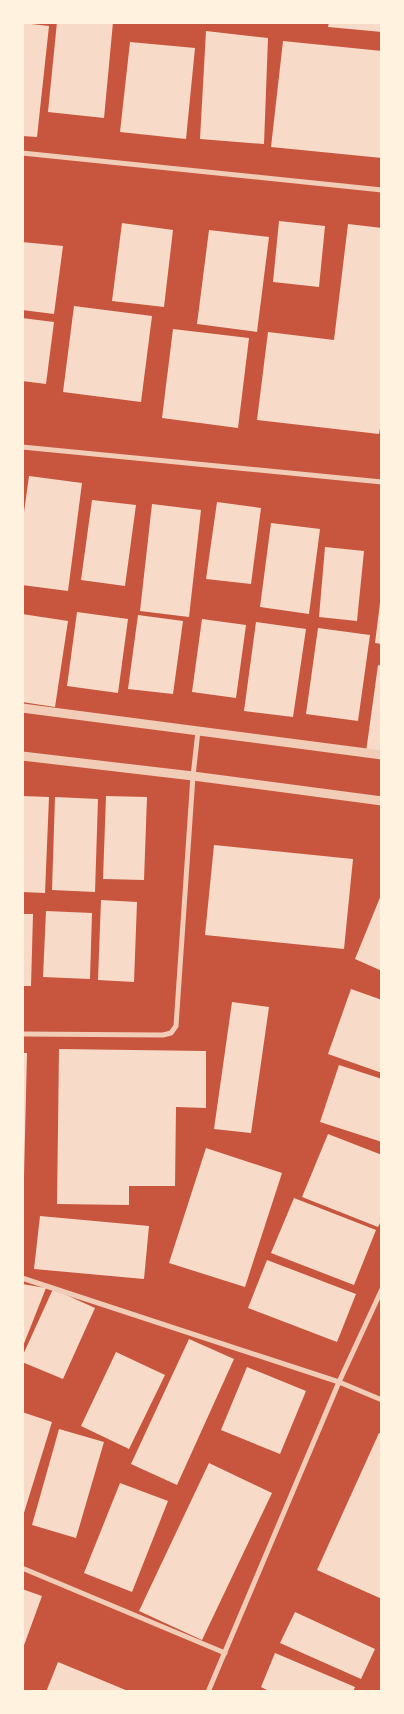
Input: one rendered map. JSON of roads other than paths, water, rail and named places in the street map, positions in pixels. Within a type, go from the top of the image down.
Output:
[{"type":"street","points":[[22,153],[382,190]]},
{"type":"street","points":[[22,447],[382,482]]},
{"type":"street","points":[[22,708],[382,755]]},
{"type":"street","points":[[22,1034],[162,1035],[171,1033],[176,1026],[193,776],[198,731]]},
{"type":"street","points":[[22,756],[382,801]]},
{"type":"street","points":[[22,1278],[340,1382],[382,1400]]},
{"type":"street","points":[[208,1692],[382,1288]]},
{"type":"street","points":[[22,1568],[225,1653]]}]
